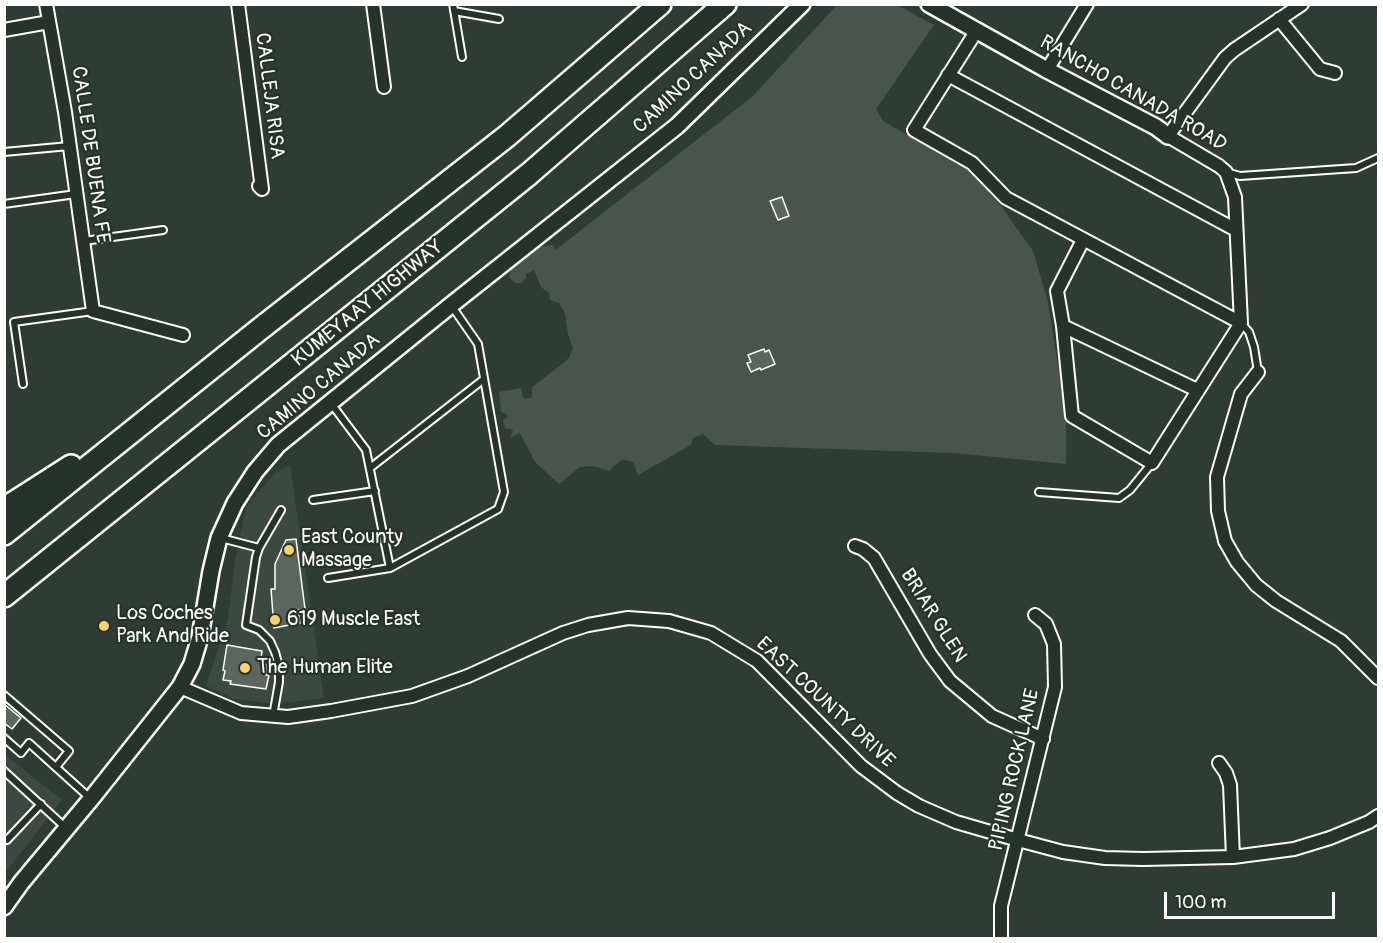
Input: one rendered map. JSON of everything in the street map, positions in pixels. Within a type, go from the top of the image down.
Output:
[{"type":"highway","points":[[4,534],[507,136],[660,4]]},
{"type":"highway","name":"KUMEYAAY HIGHWAY","points":[[4,596],[529,174],[725,4]]},
{"type":"highway","points":[[4,509],[67,468],[112,447]]},
{"type":"highway","points":[[4,609],[61,550]]},
{"type":"street","name":"CALLE DE BUENA FE","points":[[46,4],[70,146],[93,311]]},
{"type":"street","name":"CALLEJA RISA","points":[[238,4],[262,189],[259,186]]},
{"type":"street","points":[[373,4],[384,87]]},
{"type":"street","name":"CAMINO CANADA","points":[[5,905],[180,687],[192,664],[200,637],[219,538],[235,502],[255,472],[278,445],[677,126],[802,4]]},
{"type":"street","name":"RANCHO CANADA ROAD","points":[[929,4],[1047,70],[1156,127],[1226,172],[1234,197],[1241,324]]},
{"type":"street","points":[[1047,70],[1087,4]]},
{"type":"street","points":[[1168,136],[1225,58],[1302,4]]},
{"type":"street","points":[[1279,19],[1320,69],[1335,74]]},
{"type":"street","points":[[4,30],[49,22]]},
{"type":"street","points":[[977,30],[914,130],[972,163],[1006,198],[1241,324],[1152,463],[1072,417],[1063,326],[1057,291],[1083,240]]},
{"type":"street","points":[[948,75],[1236,230]]},
{"type":"street","points":[[93,311],[183,335]]},
{"type":"street","points":[[1063,326],[1197,390]]},
{"type":"street","points":[[1258,372],[1246,385],[1237,403],[1218,477],[1218,511],[1225,541],[1237,562],[1256,585],[1276,601],[1327,631],[1352,650],[1378,678]]},
{"type":"street","name":"BRIAR GLEN","points":[[855,546],[874,558],[930,654],[950,681],[992,716],[1043,739]]},
{"type":"street","name":"PIPING ROCK LANE","points":[[1001,939],[1001,906],[1055,687],[1056,658],[1051,633],[1046,624],[1035,615]]},
{"type":"street","name":"EAST COUNTY DRIVE","points":[[180,687],[242,713],[288,717],[412,696],[468,676],[563,633],[588,625],[628,618],[669,621],[711,633],[757,661],[861,766],[897,793],[919,806],[956,822],[1018,840],[1063,852],[1105,858],[1233,857],[1294,849],[1330,838],[1378,816]]},
{"type":"street","points":[[1219,763],[1230,785],[1233,857]]},
{"type":"lane","points":[[462,57],[453,8],[499,19]]},
{"type":"lane","points":[[4,153],[70,146]]},
{"type":"lane","points":[[1226,172],[1240,176],[1356,168],[1378,158]]},
{"type":"lane","points":[[4,204],[76,194]]},
{"type":"lane","points":[[83,242],[162,230]]},
{"type":"lane","points":[[328,578],[390,568],[498,509],[504,492],[477,344],[451,305]]},
{"type":"lane","points":[[23,384],[14,322],[93,311]]},
{"type":"lane","points":[[1241,324],[1248,330],[1252,339],[1258,372]]},
{"type":"lane","points":[[370,468],[484,379]]},
{"type":"lane","points":[[330,402],[366,450],[390,568]]},
{"type":"lane","points":[[1039,492],[1113,500],[1130,490],[1152,463]]},
{"type":"lane","points":[[313,500],[375,492]]},
{"type":"lane","points":[[273,716],[279,677],[275,652],[270,641],[259,630],[246,626],[256,557],[281,510]]},
{"type":"lane","points":[[219,538],[259,548]]},
{"type":"lane","points":[[4,695],[69,750],[56,767]]},
{"type":"lane","points":[[4,738],[21,753],[29,743],[91,799]]},
{"type":"lane","points":[[4,771],[67,828]]},
{"type":"lane","points":[[4,838],[7,840],[41,804]]},
{"type":"shaded area","points":[[837,5],[897,5],[934,25],[876,109],[883,121],[969,171],[978,179],[1001,206],[1033,251],[1048,302],[1066,418],[1066,464],[954,453],[715,445],[703,434],[692,439],[691,445],[638,475],[633,462],[622,459],[609,471],[593,466],[580,467],[559,484],[535,462],[520,433],[510,438],[513,430],[505,428],[503,421],[508,415],[501,412],[499,392],[521,388],[523,398],[532,398],[532,387],[569,358],[573,348],[565,314],[559,303],[550,300],[549,293],[541,287],[534,270],[526,274],[526,278],[521,283],[515,283],[509,277],[511,270],[540,247],[553,245],[555,250],[558,248],[753,96]]},
{"type":"shaded area","points":[[290,465],[324,698],[274,704],[234,699],[206,686],[228,618],[235,561],[246,507],[274,474]]},
{"type":"shaded area","points":[[5,755],[62,800],[5,873]]},
{"type":"building","points":[[782,197],[789,216],[778,220],[770,201]]},
{"type":"building","points":[[764,349],[765,352],[769,350],[775,364],[751,372],[747,363],[751,362],[748,355]]},
{"type":"building","points":[[296,539],[305,609],[298,610],[300,623],[274,628],[271,589],[275,589],[275,564],[286,540]]},
{"type":"building","name":"The Human Elite","points":[[227,645],[262,651],[261,658],[267,666],[266,675],[269,675],[266,689],[230,684],[231,681],[223,680]]},
{"type":"building","points":[[4,704],[21,718],[12,729],[4,723]]},
{"type":"place","name":"East County Massage","points":[[289,550]]},
{"type":"place","name":"619 Muscle East","points":[[275,620]]},
{"type":"place","name":"Los Coches Park And Ride","points":[[104,626]]},
{"type":"place","name":"The Human Elite","points":[[245,668]]}]
